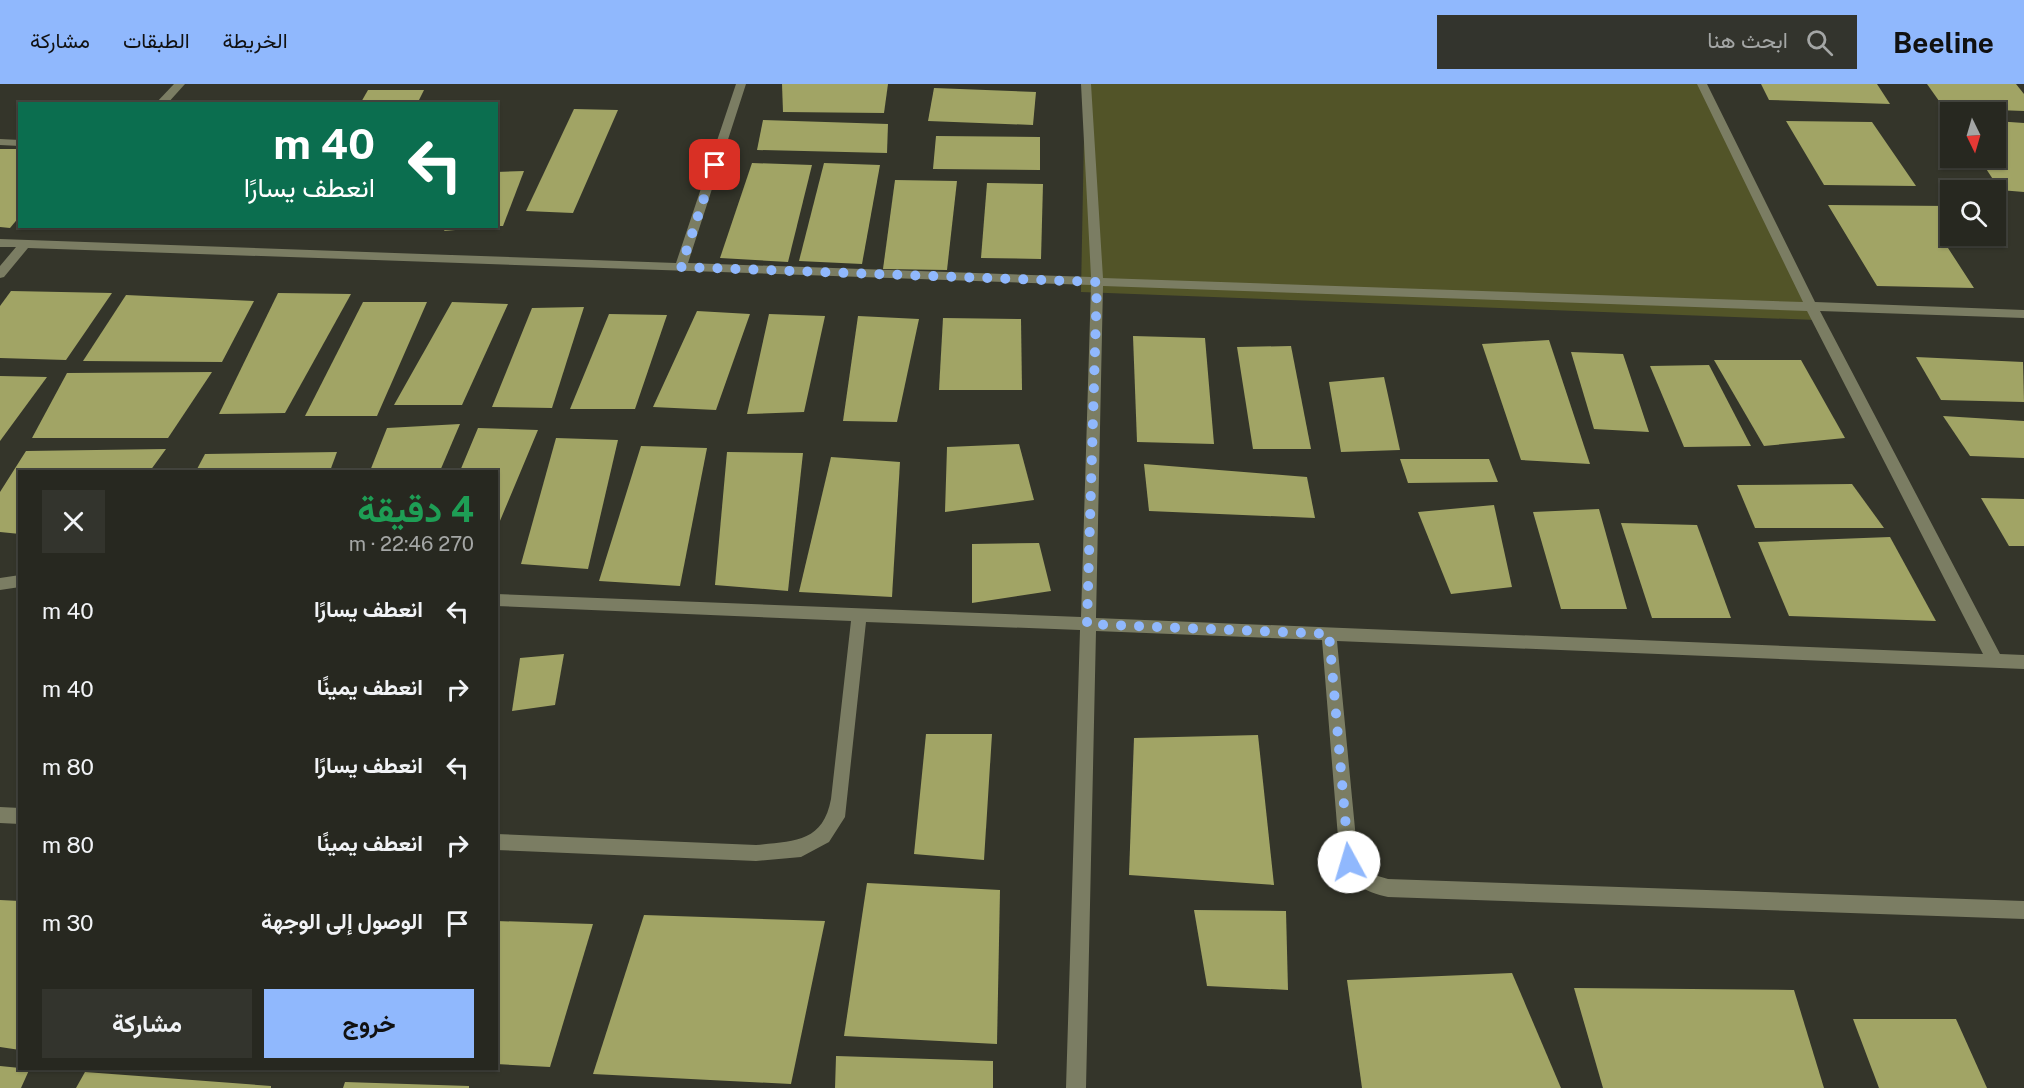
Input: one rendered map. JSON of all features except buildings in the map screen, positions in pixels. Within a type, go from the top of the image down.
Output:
[{"type":"street","points":[[162,102],[180,84]]},
{"type":"street","points":[[681,267],[741,84]]},
{"type":"street","points":[[1076,1088],[1097,282],[1086,84]]},
{"type":"street","points":[[1702,84],[1811,306],[1995,661]]},
{"type":"street","points":[[0,142],[18,143]]},
{"type":"street","points":[[0,243],[2024,314]]},
{"type":"street","points":[[0,274],[24,244]]},
{"type":"street","points":[[0,584],[18,581]]},
{"type":"street","points":[[498,600],[2024,662]]},
{"type":"street","points":[[498,842],[756,853],[801,849],[823,836],[836,817],[859,615]]},
{"type":"street","points":[[1329,634],[1349,862],[1356,875],[1369,884],[1388,888],[2024,910]]},
{"type":"street","points":[[0,815],[18,816]]},
{"type":"green space","points":[[1085,84],[1701,84],[1816,320],[1081,292]]},
{"type":"route","points":[[715,165],[681,267],[1097,282],[1087,624],[1329,634],[1349,862]]}]
